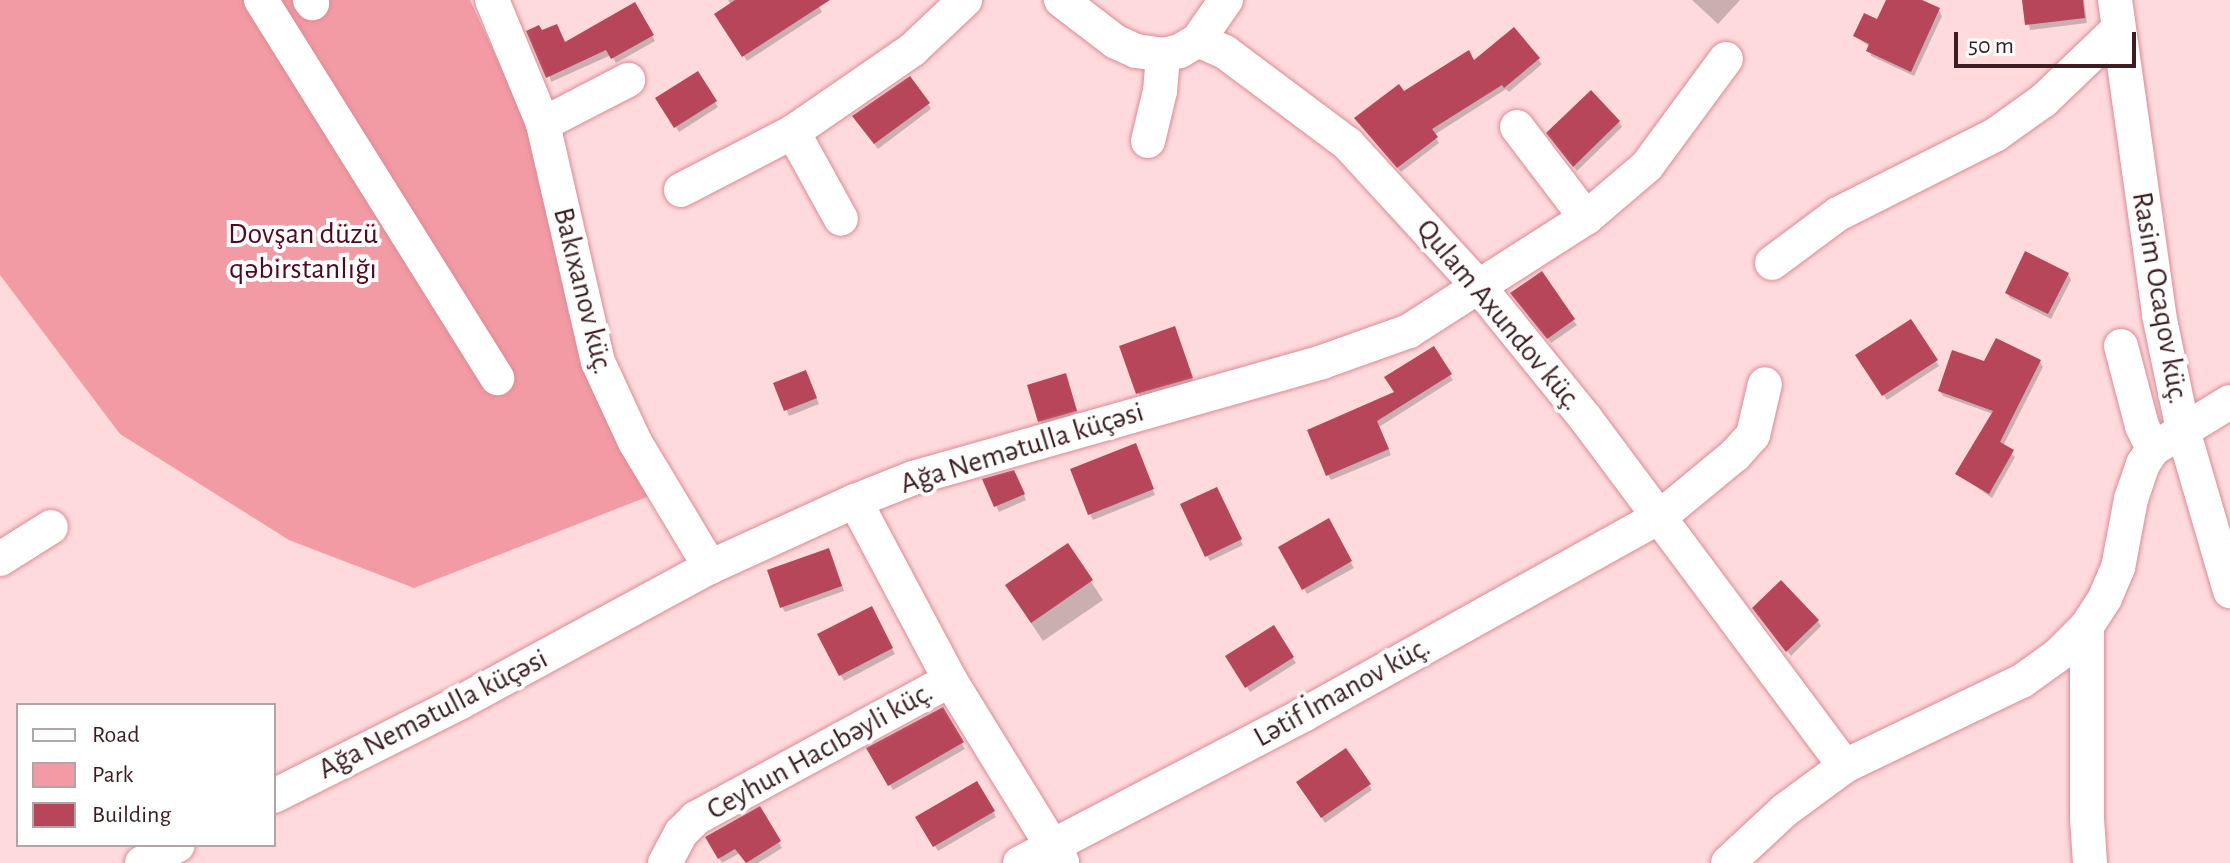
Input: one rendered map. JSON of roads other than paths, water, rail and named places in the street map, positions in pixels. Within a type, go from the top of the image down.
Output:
[{"type":"street","points":[[261,0],[497,378]]},
{"type":"street","name":"Bakıxanov küç.","points":[[492,0],[543,124],[598,362],[635,442],[710,567]]},
{"type":"street","points":[[681,190],[793,132],[912,50],[965,0]]},
{"type":"street","points":[[1061,0],[1116,42],[1136,51],[1163,55],[1180,51],[1198,40],[1226,0]]},
{"type":"street","points":[[1772,263],[1838,214],[1995,135],[2044,100],[2117,15]]},
{"type":"street","name":"Rasim Ocaqov küç.","points":[[2117,15],[2159,315],[2183,430],[2230,591]]},
{"type":"street","name":"Qulam Axundov küç.","points":[[1198,40],[1225,52],[1348,144],[1480,288],[1661,516],[1845,766]]},
{"type":"street","points":[[1148,141],[1160,91],[1163,55]]},
{"type":"street","name":"Ağa Nemətulla küçəsi","points":[[276,795],[461,702],[710,567],[855,501],[913,478],[1050,436],[1377,345],[1409,331],[1586,218],[1647,166],[1726,59]]},
{"type":"street","points":[[543,124],[628,80]]},
{"type":"street","points":[[1517,127],[1586,218]]},
{"type":"street","points":[[793,132],[841,219]]},
{"type":"street","points":[[2121,346],[2142,426],[2153,449]]},
{"type":"street","name":"Lətif İmanov küç.","points":[[1020,863],[1057,854],[1661,516],[1735,455],[1753,435],[1765,384]]},
{"type":"street","points":[[1728,863],[1793,803],[1845,766],[2022,681],[2058,655],[2087,626],[2118,568],[2131,499],[2143,464],[2153,449],[2230,402]]},
{"type":"street","points":[[855,501],[950,680],[1057,854]]},
{"type":"street","points":[[0,559],[51,527]]},
{"type":"street","points":[[2087,626],[2087,819],[2090,863]]},
{"type":"street","name":"Ceyhun Hacıbəyli küç.","points":[[665,863],[681,833],[696,818],[950,680]]},
{"type":"street","points":[[142,863],[174,847]]},
{"type":"park label","name":"Dovşan düzü qəbirstanlığı","points":[[303,251]]}]
